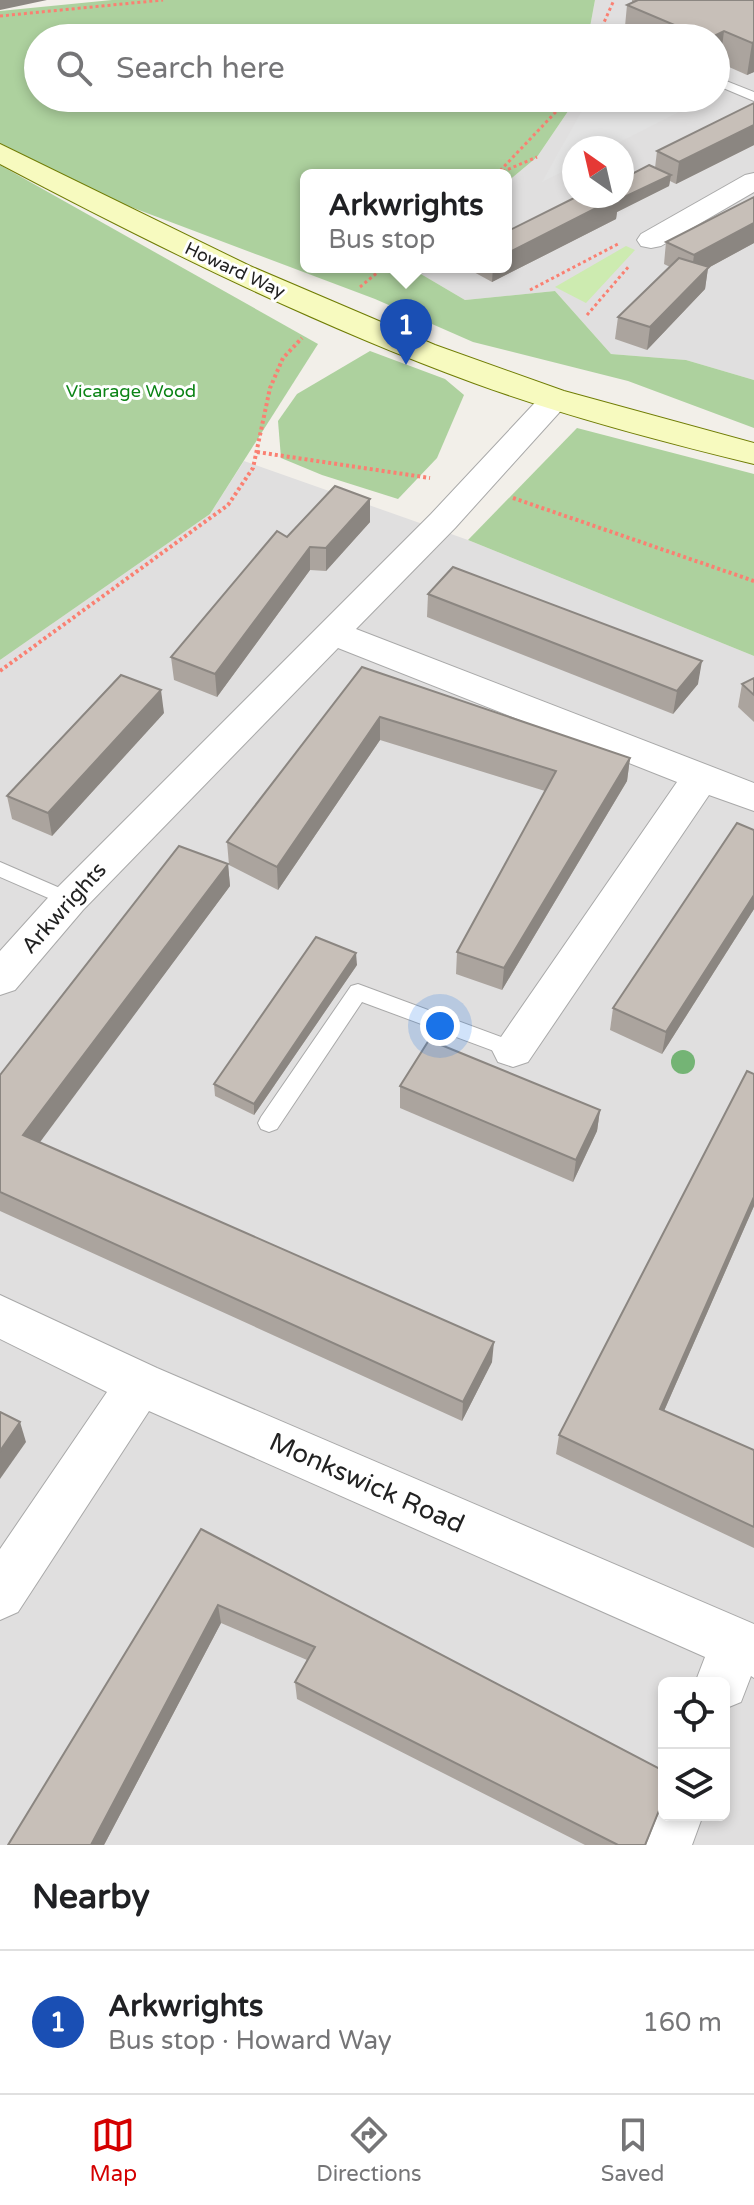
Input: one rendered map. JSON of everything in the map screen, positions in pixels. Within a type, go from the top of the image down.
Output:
[{"type":"street","name":"Howard Way","points":[[0,153],[157,234],[329,313],[484,375],[555,399],[754,454]]},
{"type":"street","points":[[651,240],[754,181]]},
{"type":"street","name":"Arkwrights","points":[[0,979],[69,900],[443,521],[555,399]]},
{"type":"street","points":[[331,632],[754,798]]},
{"type":"street","points":[[513,1050],[701,777]]},
{"type":"street","name":"Monkswick Road","points":[[0,1316],[140,1384],[738,1659]]},
{"type":"street","points":[[0,1594],[140,1384]]},
{"type":"street","points":[[664,1845],[673,1821]]},
{"type":"lane","points":[[730,86],[752,94]]},
{"type":"lane","points":[[0,869],[69,900]]},
{"type":"lane","points":[[269,1123],[358,992],[513,1050]]},
{"type":"path","points":[[0,16],[163,0]]},
{"type":"path","points":[[603,24],[614,0]]},
{"type":"path","points":[[502,169],[556,112]]},
{"type":"path","points":[[510,169],[537,157]]},
{"type":"path","points":[[530,290],[639,234],[651,240],[587,315]]},
{"type":"path","points":[[351,295],[377,273]]},
{"type":"path","points":[[0,671],[228,505],[253,468],[270,388],[278,368],[303,336]]},
{"type":"shaded area","points":[[595,0],[754,0],[754,380],[686,360],[611,354],[555,291],[465,300],[419,273],[512,273],[512,178],[537,157],[568,112],[730,112],[730,24],[591,24]]},
{"type":"shaded area","points":[[581,112],[679,112],[632,136],[568,136]]},
{"type":"shaded area","points":[[562,146],[562,172],[542,182]]},
{"type":"shaded area","points":[[244,461],[468,540],[754,656],[754,1845],[0,1845],[0,660],[210,514]]},
{"type":"green space","points":[[112,0],[595,0],[591,24],[24,24],[24,112],[568,112],[537,157],[512,178],[512,169],[300,169],[300,271],[107,198],[0,143],[0,11]]},
{"type":"green space","name":"Vicarage Wood","points":[[0,165],[318,344],[210,514],[0,660]]},
{"type":"green space","points":[[626,246],[635,250],[586,303],[555,287]]},
{"type":"green space","points":[[306,273],[419,273],[465,300],[555,291],[611,354],[686,360],[754,380],[754,428],[628,381],[473,342]]},
{"type":"green space","points":[[370,351],[445,379],[464,395],[437,458],[398,499],[322,475],[281,458],[278,421],[297,394]]},
{"type":"green space","points":[[577,428],[754,474],[754,656],[468,540]]},
{"type":"building","points":[[638,0],[754,0],[754,42],[730,34],[730,24],[672,24],[627,5]]},
{"type":"building","points":[[754,103],[754,125],[679,162],[657,151]]},
{"type":"building","points":[[649,165],[671,175],[634,192],[634,173]]},
{"type":"building","points":[[754,197],[754,223],[694,255],[666,242]]},
{"type":"building","points":[[562,204],[562,208],[596,208],[512,251],[512,229]]},
{"type":"building","points":[[679,258],[709,267],[650,327],[618,317]]},
{"type":"building","points":[[335,486],[370,499],[326,548],[310,547],[215,674],[171,657],[277,531],[287,537]]},
{"type":"building","points":[[453,567],[702,661],[677,691],[428,594]]},
{"type":"building","points":[[362,667],[630,758],[504,968],[457,952],[556,771],[380,717],[277,867],[227,842]]},
{"type":"building","points":[[121,675],[161,690],[48,813],[7,796]]},
{"type":"building","points":[[754,678],[754,695],[742,684]]},
{"type":"building","points":[[737,823],[754,830],[754,895],[666,1032],[613,1008]]},
{"type":"building","points":[[179,846],[228,864],[23,1135],[494,1342],[463,1402],[0,1192],[0,1075]]},
{"type":"building","points":[[316,937],[356,953],[254,1104],[214,1084]]},
{"type":"building","points":[[429,1040],[600,1110],[576,1160],[400,1086]]},
{"type":"building","points":[[747,1071],[754,1074],[754,1197],[660,1409],[754,1450],[754,1527],[559,1435]]},
{"type":"building","points":[[0,1412],[20,1422],[0,1451]]},
{"type":"building","points":[[201,1529],[658,1768],[658,1813],[645,1845],[618,1845],[295,1682],[315,1647],[218,1605],[91,1845],[8,1845]]},
{"type":"place","name":"Arkwrights","points":[[406,365]]}]
